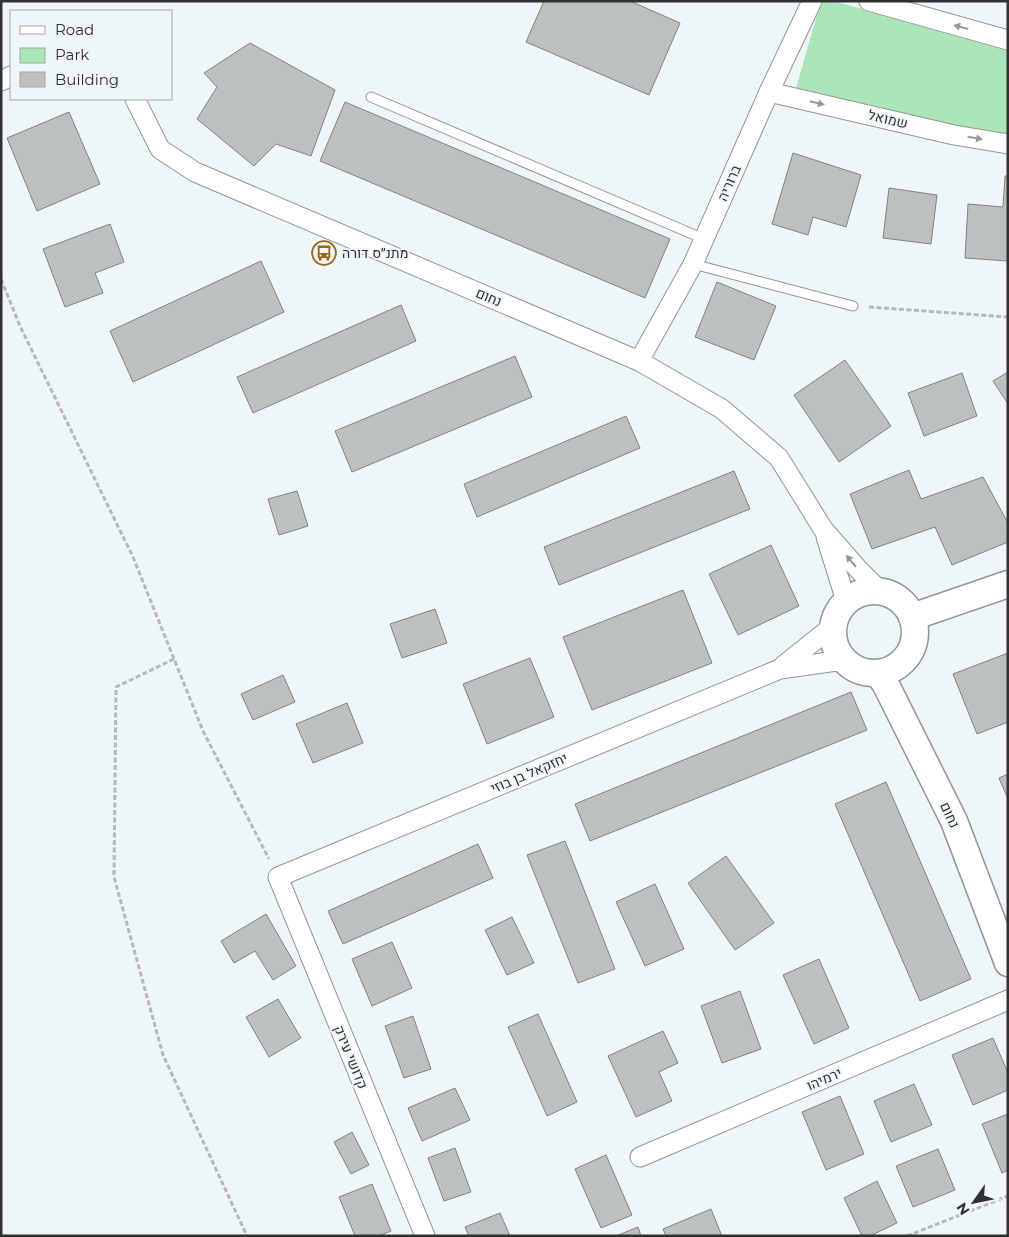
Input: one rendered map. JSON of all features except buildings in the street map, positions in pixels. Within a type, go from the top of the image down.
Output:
[{"type":"street","name":"ברוריה","points":[[639,361],[693,264],[769,92],[812,1]]},
{"type":"street","points":[[869,1],[1008,40]]},
{"type":"street","name":"שמואל","points":[[769,92],[954,135],[1008,144]]},
{"type":"street","name":"נחום","points":[[136,100],[160,149],[195,172],[639,361],[722,409],[779,458],[823,529],[880,591]]},
{"type":"street","name":"נחום","points":[[823,529],[846,601]]},
{"type":"street","points":[[912,617],[1008,584]]},
{"type":"street","points":[[868,591],[880,591],[890,594],[907,607],[915,629],[914,642],[909,653],[901,663],[890,670],[878,673],[859,670],[844,660],[835,644],[833,626],[840,608],[846,601],[868,591]]},
{"type":"street","name":"יחזקאל בן בוזי","points":[[780,669],[833,626]]},
{"type":"street","name":"יחזקאל בן בוזי","points":[[278,878],[780,669],[844,660]]},
{"type":"street","name":"נחום","points":[[878,673],[886,684],[954,821],[1008,963]]},
{"type":"street","name":"קדושי עירק","points":[[278,878],[425,1236]]},
{"type":"street","name":"ירמיהו","points":[[640,1157],[1008,1000]]},
{"type":"lane","points":[[371,97],[704,239]]},
{"type":"lane","points":[[693,264],[853,306]]},
{"type":"path","points":[[1,279],[20,326],[133,557],[203,731],[278,878]]},
{"type":"path","points":[[853,306],[1008,317]]},
{"type":"path","points":[[174,659],[116,687],[114,877],[163,1055],[247,1236]]},
{"type":"path","points":[[907,1236],[1008,1196]]},
{"type":"green space","points":[[821,1],[833,1],[1008,48],[1008,138],[938,124],[796,88]]},
{"type":"place","name":"מתנ״ס דורה","points":[[324,253]]}]
